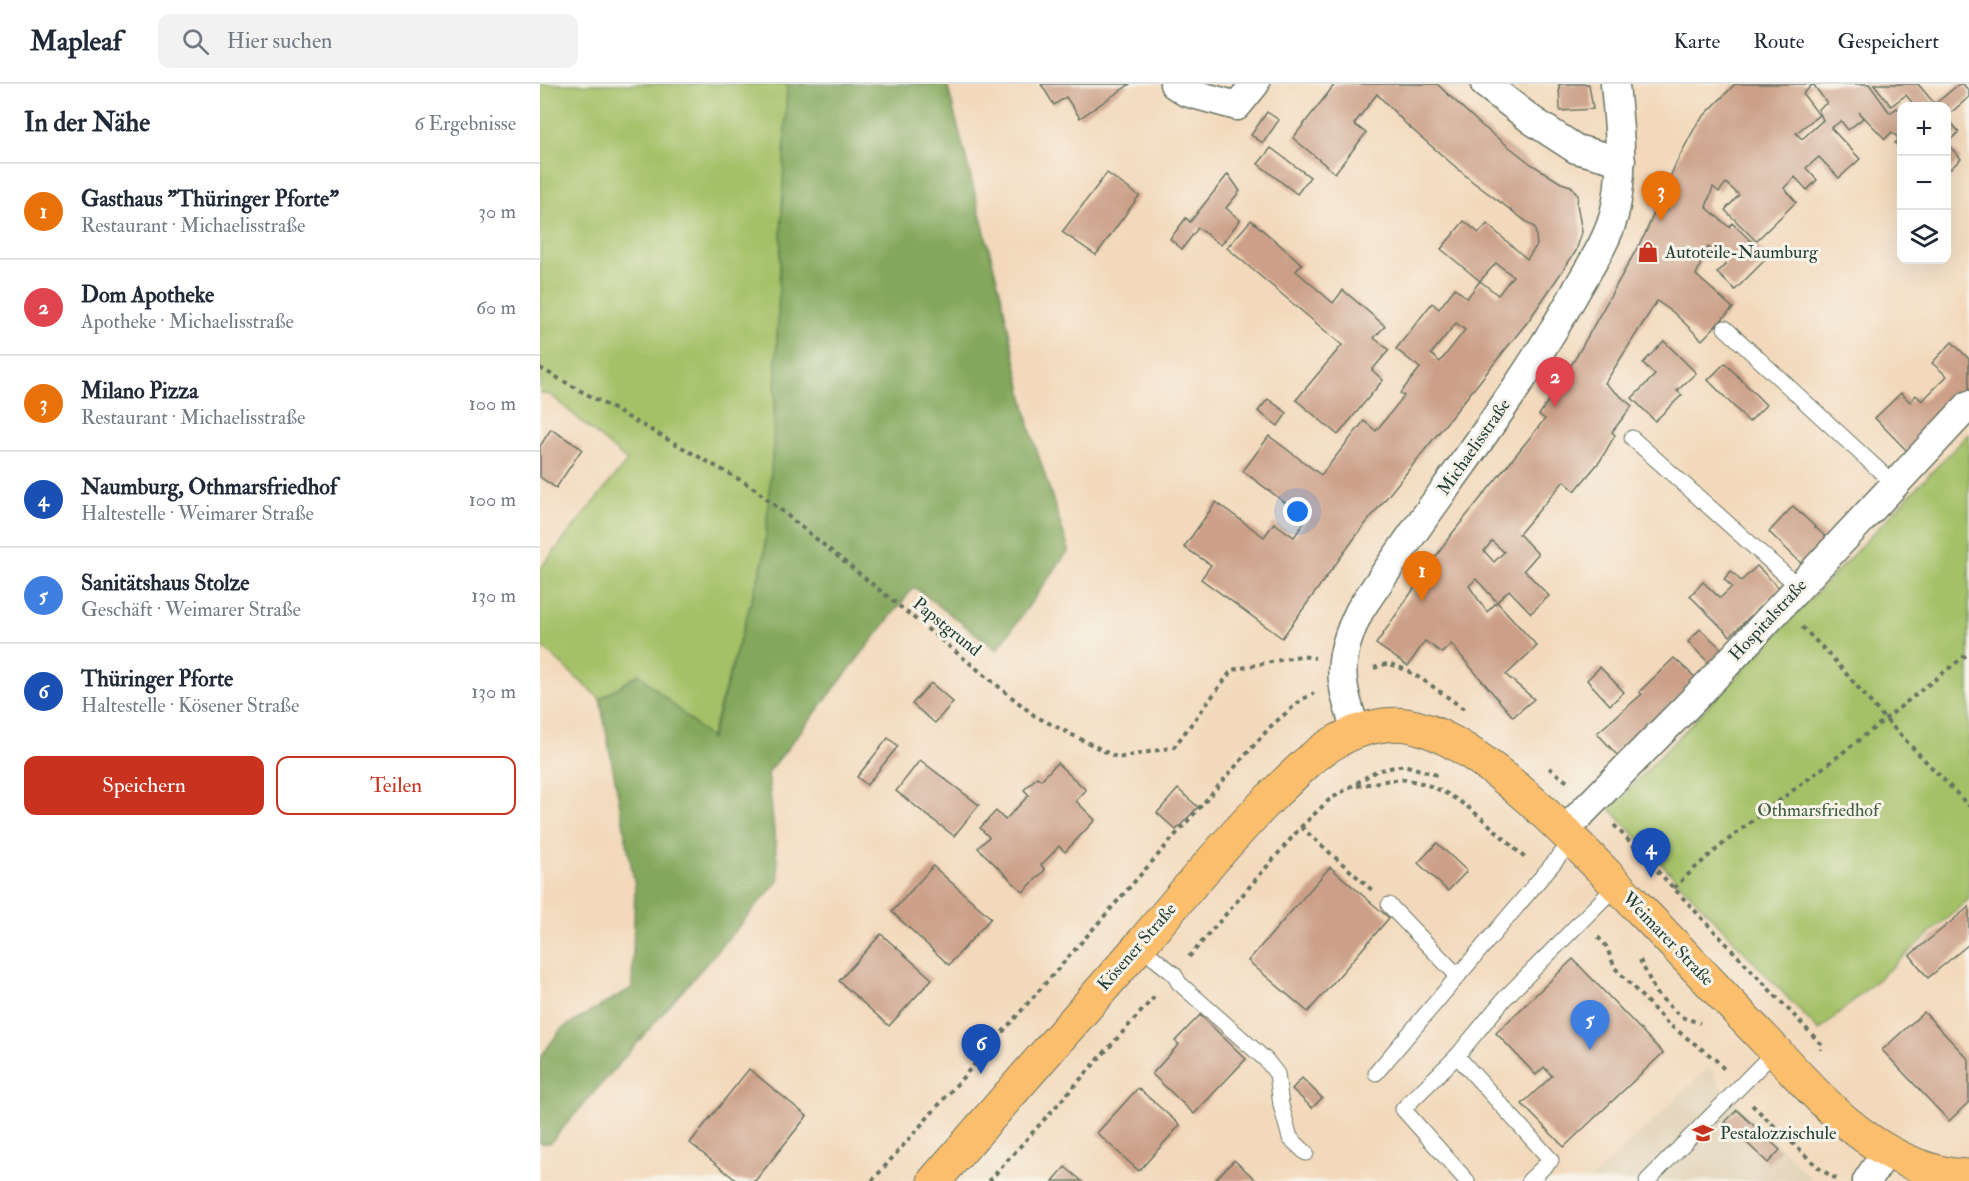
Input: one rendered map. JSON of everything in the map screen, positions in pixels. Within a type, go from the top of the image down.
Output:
[{"type":"main road","name":"Weimarer Straße","points":[[1357,732],[1369,728],[1406,725],[1443,737],[1460,746],[1490,768],[1568,836],[1820,1099],[1843,1120],[1886,1152],[1917,1165],[1965,1178]]},
{"type":"main road","name":"Kösener Straße","points":[[934,1181],[1230,840],[1293,776],[1331,744],[1357,732]]},
{"type":"street","points":[[1174,84],[1186,92],[1237,106],[1255,84]]},
{"type":"street","points":[[1485,84],[1533,121],[1576,149],[1621,161]]},
{"type":"street","name":"Michaelisstraße","points":[[1357,732],[1348,709],[1342,670],[1351,629],[1360,610],[1502,408],[1559,321],[1613,219],[1620,187],[1621,161],[1617,84]]},
{"type":"street","name":"Hospitalstraße","points":[[1568,836],[1593,801],[1698,695],[1969,405]]},
{"type":"street","points":[[1867,1181],[1886,1152]]},
{"type":"lane","points":[[1725,328],[1895,485]]},
{"type":"lane","points":[[1632,438],[1799,587]]},
{"type":"lane","points":[[1376,1073],[1543,875],[1568,836]]},
{"type":"lane","points":[[1467,1181],[1404,1109],[1457,1056],[1504,999],[1617,885]]},
{"type":"lane","points":[[1389,905],[1458,976]]},
{"type":"lane","points":[[1139,946],[1174,974],[1179,983],[1266,1060],[1277,1074],[1281,1106],[1290,1138],[1306,1153]]},
{"type":"lane","points":[[1647,1181],[1775,1051]]},
{"type":"lane","points":[[1457,1056],[1551,1160],[1529,1181]]},
{"type":"path","name":"Papstgrund","points":[[540,368],[751,486],[1035,716],[1118,758],[1174,747],[1232,670],[1300,656],[1342,670]]},
{"type":"path","points":[[1795,620],[1831,656],[1884,718],[1969,806]]},
{"type":"path","points":[[1646,915],[1724,842],[1827,765],[1969,653]]},
{"type":"path","points":[[872,1181],[1271,726],[1301,700],[1342,670],[1387,664],[1421,679],[1470,713]]},
{"type":"path","points":[[1447,780],[1404,765],[1377,771],[1353,787],[1406,779],[1442,791],[1474,812],[1543,875]]},
{"type":"path","points":[[1545,766],[1593,801],[1821,1044]]},
{"type":"path","points":[[1301,827],[1389,905]]},
{"type":"path","points":[[1584,919],[1606,946],[1615,968],[1667,1023],[1715,1059],[1727,1073],[1737,1091],[1821,1170],[1842,1181]]},
{"type":"shaded area","name":"Pestalozzischule","points":[[1709,1067],[1719,1084],[1813,1181],[1589,1181]]},
{"type":"green space","points":[[540,84],[787,84],[773,446],[764,558],[710,739],[639,674],[600,699],[540,645],[540,569],[627,461],[551,395],[540,393]]},
{"type":"green space","points":[[787,84],[947,84],[1002,299],[1030,429],[1069,550],[997,650],[914,587],[768,773],[779,880],[550,1143],[540,1143],[540,1058],[561,1029],[632,988],[635,886],[600,699],[639,674],[711,739],[764,558],[773,446]]},
{"type":"green space","name":"Othmarsfriedhof","points":[[1969,433],[1969,899],[1819,1031],[1610,809]]},
{"type":"building","points":[[1041,84],[1130,84],[1080,118],[1066,97],[1054,105]]},
{"type":"building","points":[[1335,84],[1437,84],[1481,125],[1531,164],[1561,183],[1571,186],[1578,195],[1577,204],[1582,232],[1576,251],[1529,320],[1359,532],[1282,638],[1201,579],[1211,565],[1184,547],[1216,502],[1264,537],[1274,523],[1294,537],[1307,519],[1243,471],[1269,436],[1321,475],[1364,421],[1376,431],[1404,396],[1400,393],[1420,368],[1396,349],[1432,303],[1439,309],[1455,288],[1467,298],[1480,281],[1441,249],[1464,221],[1479,233],[1487,224],[1527,259],[1537,245],[1535,228],[1473,182],[1407,125],[1377,94],[1354,124],[1366,133],[1335,173],[1293,138]],"holes":[[[1496,263],[1513,276],[1498,295],[1480,281]],[[1456,323],[1465,330],[1440,362],[1431,354]]]},
{"type":"building","points":[[1559,84],[1589,84],[1593,109],[1560,111]]},
{"type":"building","points":[[1735,84],[1813,84],[1869,84],[1890,113],[1897,108],[1897,137],[1892,132],[1885,139],[1859,112],[1863,118],[1848,130],[1841,121],[1831,128],[1860,159],[1839,178],[1819,157],[1806,168],[1817,180],[1807,190],[1795,177],[1784,188],[1796,202],[1756,241],[1725,210],[1739,195],[1726,183],[1719,192],[1713,187],[1706,207],[1729,227],[1732,223],[1768,257],[1735,290],[1717,273],[1726,264],[1708,247],[1696,275],[1733,308],[1702,340],[1674,313],[1657,301],[1605,383],[1632,406],[1612,432],[1615,435],[1600,461],[1575,491],[1564,481],[1519,534],[1538,554],[1524,570],[1549,596],[1531,613],[1509,590],[1497,602],[1537,646],[1506,675],[1534,699],[1513,717],[1451,644],[1442,653],[1425,641],[1408,666],[1376,644],[1450,536],[1545,419],[1539,415],[1575,359],[1645,234],[1677,161],[1698,122]],"holes":[[[1813,84],[1827,103],[1818,109],[1823,120],[1802,139],[1796,133],[1819,115],[1803,94]],[[1492,541],[1504,552],[1494,562],[1484,551]],[[1476,579],[1497,602],[1487,612],[1469,586]]]},
{"type":"building","points":[[1874,84],[1918,84],[1933,102],[1912,102],[1906,95],[1891,106]]},
{"type":"building","points":[[1959,84],[1963,84],[1969,91],[1969,97],[1951,113],[1951,102],[1937,102]]},
{"type":"building","points":[[1267,112],[1279,120],[1263,143],[1251,135]]},
{"type":"building","points":[[1951,122],[1959,132],[1951,139]]},
{"type":"building","points":[[1271,148],[1310,177],[1297,194],[1258,164]]},
{"type":"building","points":[[1951,148],[1961,159],[1951,168]]},
{"type":"building","points":[[1107,173],[1139,196],[1096,255],[1062,232]]},
{"type":"building","points":[[1228,174],[1240,191],[1226,208],[1240,220],[1221,245],[1198,228],[1182,249],[1170,239],[1186,218],[1190,222]]},
{"type":"building","points":[[1251,220],[1302,264],[1296,271],[1333,303],[1343,290],[1385,326],[1374,338],[1389,350],[1372,370],[1383,380],[1338,435],[1296,400],[1342,345],[1227,248]]},
{"type":"building","points":[[1664,341],[1696,373],[1677,391],[1682,395],[1655,421],[1632,398],[1655,375],[1643,363]]},
{"type":"building","points":[[1952,342],[1969,359],[1969,391],[1908,452],[1875,418],[1901,393],[1910,402],[1916,395],[1922,401],[1947,376],[1932,363]]},
{"type":"building","points":[[1725,363],[1766,405],[1749,422],[1708,380]]},
{"type":"building","points":[[1268,399],[1287,413],[1278,426],[1258,411]]},
{"type":"building","points":[[551,429],[582,449],[556,488],[540,477],[540,446]]},
{"type":"building","points":[[1793,506],[1828,539],[1803,565],[1769,532]]},
{"type":"building","points":[[1757,566],[1779,588],[1730,636],[1690,596],[1703,582],[1720,598],[1732,587],[1724,579],[1731,571],[1741,581]]},
{"type":"building","points":[[1700,629],[1723,650],[1710,664],[1688,642]]},
{"type":"building","points":[[1674,658],[1696,678],[1639,737],[1617,755],[1597,733],[1642,694],[1639,692]]},
{"type":"building","points":[[1600,667],[1624,692],[1610,705],[1587,680]]},
{"type":"building","points":[[931,683],[953,702],[935,723],[912,704]]},
{"type":"building","points":[[888,738],[898,746],[867,785],[857,777]]},
{"type":"building","points":[[920,760],[979,805],[954,836],[896,791]]},
{"type":"building","points":[[1057,763],[1086,790],[1076,801],[1095,820],[1065,852],[1059,846],[1041,865],[1045,870],[1023,892],[978,848],[989,837],[980,828],[996,811],[1005,820],[1029,795],[1024,790],[1037,777],[1041,780]]},
{"type":"building","points":[[1178,789],[1198,807],[1176,830],[1157,813]]},
{"type":"building","points":[[1437,843],[1467,871],[1448,891],[1418,863]]},
{"type":"building","points":[[933,866],[991,918],[949,965],[892,912]]},
{"type":"building","points":[[1330,867],[1389,918],[1308,1012],[1248,961]]},
{"type":"building","points":[[1969,907],[1969,944],[1928,978],[1910,955]]},
{"type":"building","points":[[881,934],[932,979],[889,1026],[839,981]]},
{"type":"building","points":[[1573,959],[1663,1053],[1564,1147],[1522,1104],[1552,1076],[1544,1067],[1536,1075],[1496,1033]]},
{"type":"building","points":[[1924,1012],[1969,1060],[1969,1102],[1949,1121],[1882,1050]]},
{"type":"building","points":[[1200,1015],[1246,1059],[1194,1114],[1152,1074],[1179,1044],[1175,1041]]},
{"type":"building","points":[[749,1069],[807,1116],[755,1181],[737,1181],[690,1143]]},
{"type":"building","points":[[1302,1078],[1322,1098],[1312,1108],[1292,1089]]},
{"type":"building","points":[[1138,1088],[1180,1125],[1139,1171],[1097,1133]]},
{"type":"building","points":[[1737,1110],[1780,1150],[1768,1163],[1725,1122]]},
{"type":"building","points":[[1234,1160],[1257,1181],[1219,1181],[1216,1179]]},
{"type":"building","points":[[1065,1167],[1082,1181],[1053,1181]]},
{"type":"place","name":"Milano Pizza","points":[[1661,221]]},
{"type":"place","name":"Autoteile-Naumburg","points":[[1648,252]]},
{"type":"place","name":"Dom Apotheke","points":[[1555,407]]},
{"type":"place","name":"Gasthaus \"Thüringer Pforte\"","points":[[1422,601]]},
{"type":"place","name":"Naumburg, Othmarsfriedhof","points":[[1651,878]]},
{"type":"place","name":"Sanitätshaus Stolze","points":[[1590,1050]]},
{"type":"place","name":"Thüringer Pforte","points":[[981,1074]]},
{"type":"place","name":"Pestalozzischule","points":[[1703,1133]]}]
